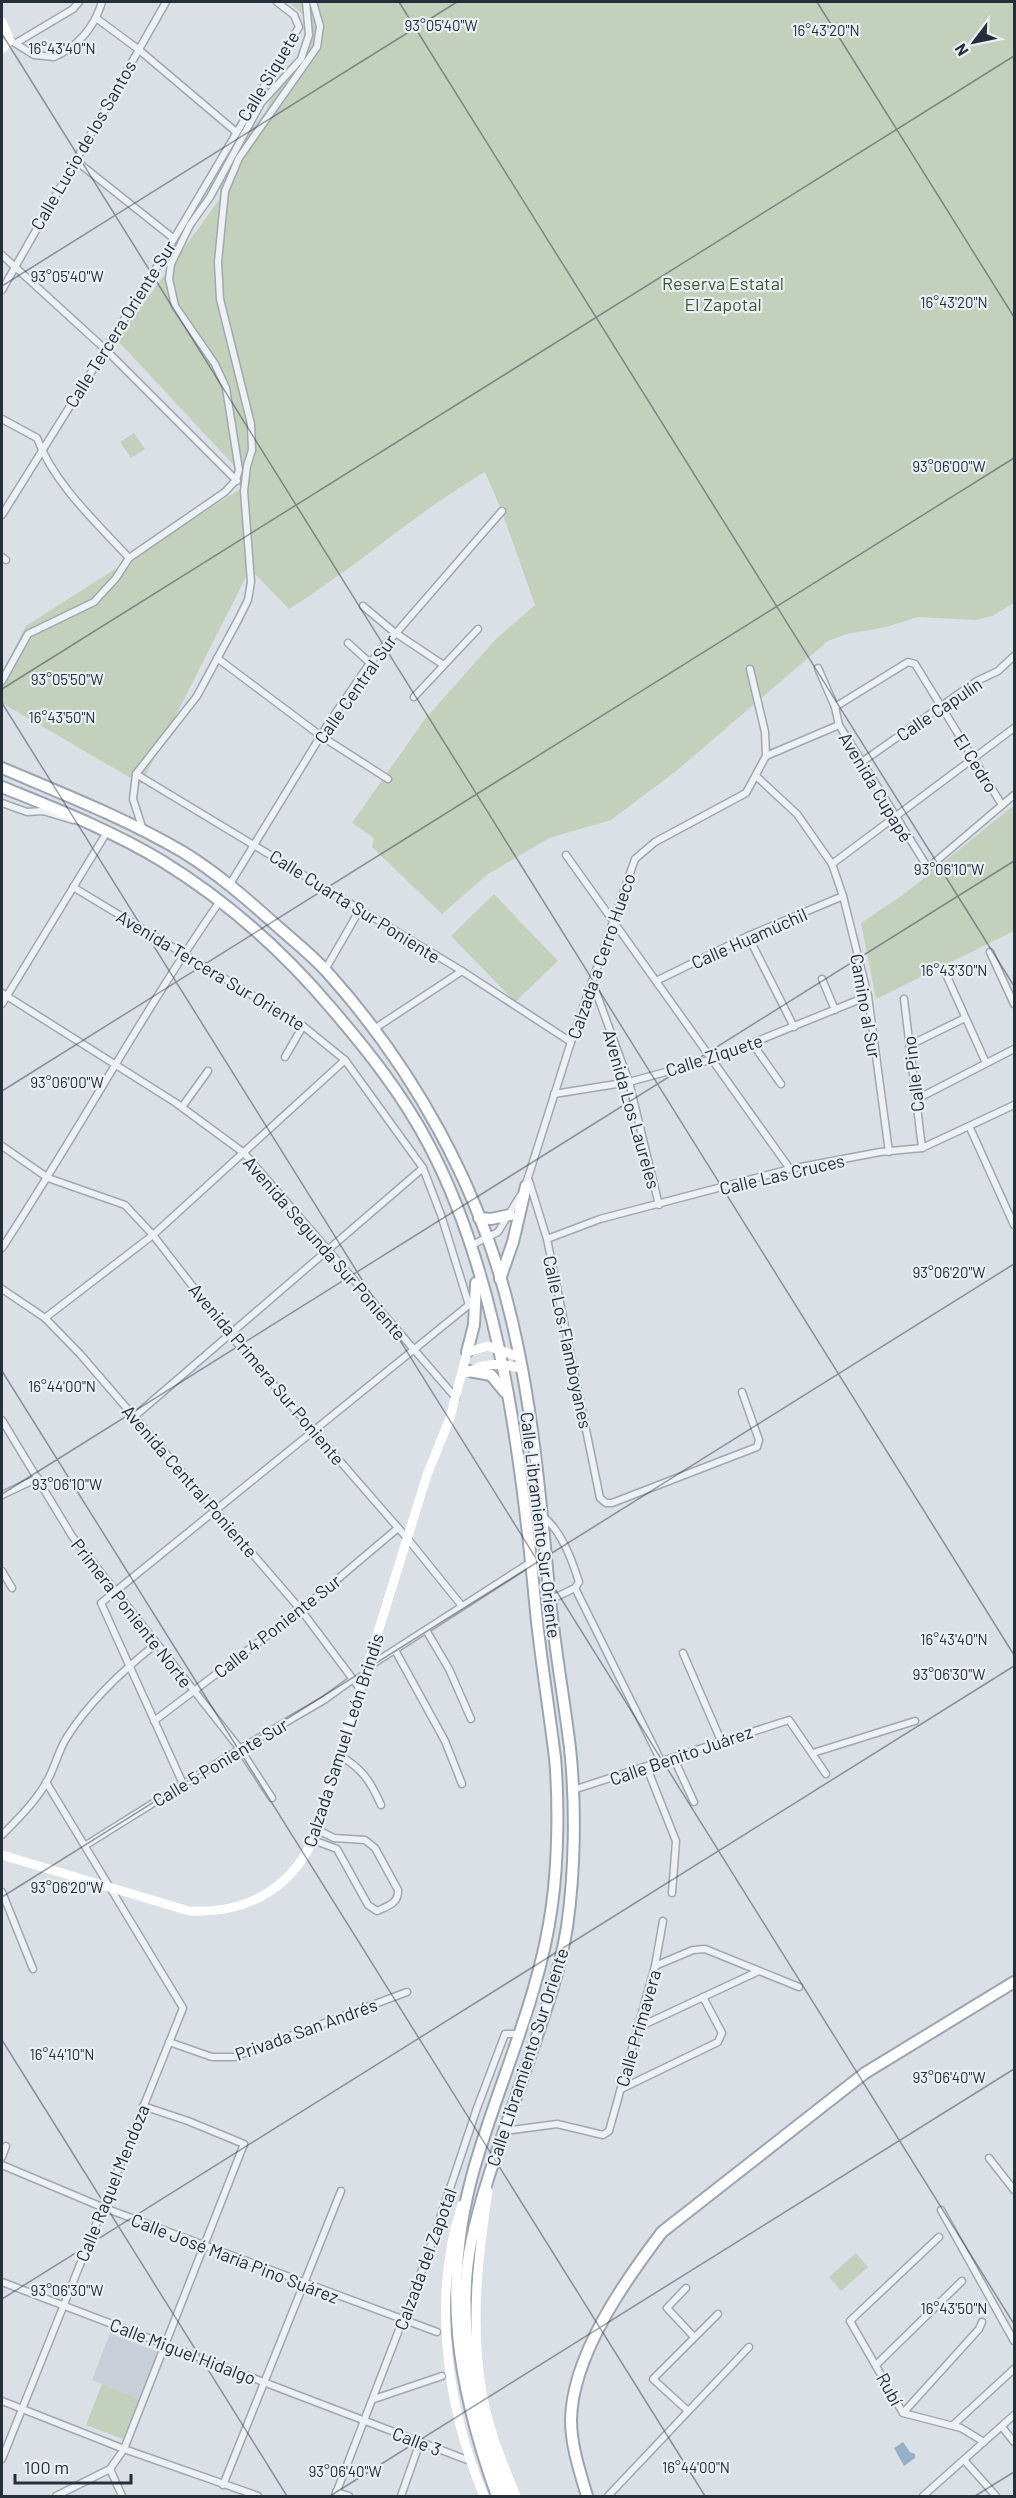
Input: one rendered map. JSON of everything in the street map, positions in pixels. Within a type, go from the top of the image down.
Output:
[{"type":"main road","name":"Calle Libramiento Sur Oriente","points":[[2,768],[96,807],[186,854],[231,884],[325,970],[399,1063],[447,1143],[487,1239],[510,1310],[520,1363],[547,1555],[550,1600],[573,1790],[572,1888],[566,1934],[549,2001],[491,2172],[471,2245],[467,2282],[468,2333],[474,2392],[483,2428],[507,2496]]},
{"type":"main road","name":"Calle Libramiento Sur Oriente","points":[[2,787],[90,823],[158,859],[252,925],[312,985],[365,1047],[428,1143],[451,1192],[476,1264],[510,1403],[532,1562],[541,1666],[555,1762],[556,1854],[547,1937],[519,2034],[473,2172],[459,2241],[455,2303],[457,2337],[472,2426],[497,2496]]},
{"type":"main road","points":[[500,1279],[513,1242],[527,1183]]},
{"type":"main road","points":[[479,1218],[491,1219],[510,1215]]},
{"type":"main road","points":[[466,1353],[474,1325],[476,1264]]},
{"type":"main road","points":[[465,1375],[491,1375],[500,1384],[510,1403]]},
{"type":"main road","points":[[587,2496],[576,2456],[571,2419],[580,2373],[602,2324],[638,2264],[662,2232],[865,2073],[1014,1983]]},
{"type":"street","points":[[2,49],[73,9],[79,2]]},
{"type":"street","points":[[2,22],[13,41],[34,55],[54,57],[84,37],[96,18],[102,2]]},
{"type":"street","name":"Calle Lucio de los Santos","points":[[2,290],[166,2]]},
{"type":"street","name":"Calle Siquete","points":[[235,131],[299,27],[297,20],[277,2]]},
{"type":"street","points":[[2,681],[28,634],[94,602],[116,578],[129,558],[225,492],[236,480],[239,470],[226,388],[215,364],[175,306],[169,279],[171,264],[186,233],[210,197],[261,103],[301,59],[309,35],[306,2]]},
{"type":"street","points":[[143,830],[133,799],[136,774],[197,696],[248,600],[251,582],[244,491],[247,466],[252,450],[251,424],[220,298],[218,268],[225,191],[239,158],[317,47],[320,26],[313,2]]},
{"type":"street","points":[[96,18],[138,49],[235,131]]},
{"type":"street","name":"Calle Tercera Oriente Sur","points":[[2,515],[106,350],[235,131]]},
{"type":"street","points":[[75,160],[173,238]]},
{"type":"street","points":[[2,255],[106,350],[236,480],[244,491]]},
{"type":"street","points":[[2,419],[37,438],[41,450],[85,510],[129,558]]},
{"type":"street","name":"Calle Central Sur","points":[[231,884],[321,736],[370,663],[394,632],[502,511]]},
{"type":"street","points":[[363,606],[394,632],[442,664]]},
{"type":"street","points":[[414,697],[442,664],[447,663],[478,629]]},
{"type":"street","points":[[348,643],[370,663]]},
{"type":"street","name":"Calle Capulín","points":[[862,762],[976,681],[998,671],[1014,657]]},
{"type":"street","points":[[217,658],[321,736],[388,779]]},
{"type":"street","name":"El Cedro","points":[[835,707],[910,663],[915,664],[1002,805]]},
{"type":"street","name":"Avenida Cupapé","points":[[818,668],[835,707],[839,725],[928,868],[1002,805]]},
{"type":"street","points":[[750,669],[765,732],[766,756],[839,725]]},
{"type":"street","points":[[832,864],[1014,728]]},
{"type":"street","name":"Calzada a Cerro Hueco","points":[[470,1247],[498,1232],[527,1183],[571,1042],[635,859],[655,842],[746,793],[766,756]]},
{"type":"street","name":"Calle Cuarta Sur Poniente","points":[[136,774],[255,844],[359,911],[462,971],[571,1042]]},
{"type":"street","name":"Camino al Sur","points":[[756,776],[797,814],[832,864],[843,896],[868,996],[889,1152]]},
{"type":"street","points":[[1002,805],[1014,795]]},
{"type":"street","points":[[2,803],[27,812],[43,811],[63,819],[90,823]]},
{"type":"street","points":[[2,1004],[4,994],[107,832]]},
{"type":"street","points":[[566,855],[790,1169]]},
{"type":"street","name":"Avenida Tercera Sur Oriente","points":[[73,887],[303,1026],[345,1059],[423,1168],[473,1301]]},
{"type":"street","name":"Calle Huamúchil","points":[[656,981],[748,936],[843,896]]},
{"type":"street","points":[[2,1248],[48,1178],[184,952],[220,901]]},
{"type":"street","points":[[325,970],[359,911]]},
{"type":"street","points":[[748,936],[794,1027]]},
{"type":"street","points":[[990,952],[1014,1004]]},
{"type":"street","points":[[374,1029],[462,971]]},
{"type":"street","points":[[945,972],[986,1064]]},
{"type":"street","points":[[822,979],[835,1010]]},
{"type":"street","name":"Avenida Los Laureles","points":[[592,981],[629,1082],[659,1204]]},
{"type":"street","name":"Avenida Segunda Sur Poniente","points":[[4,994],[116,1063],[182,1107],[244,1153],[456,1398]]},
{"type":"street","name":"Calle Ziquete","points":[[554,1094],[629,1082],[713,1059],[868,996]]},
{"type":"street","name":"Calle Pino","points":[[904,999],[922,1148]]},
{"type":"street","points":[[910,1045],[965,1018]]},
{"type":"street","points":[[285,1057],[303,1026]]},
{"type":"street","points":[[752,1044],[781,1084]]},
{"type":"street","points":[[917,1099],[1014,1049]]},
{"type":"street","points":[[45,1318],[153,1235],[345,1059]]},
{"type":"street","points":[[182,1107],[208,1071]]},
{"type":"street","name":"Calle Las Cruces","points":[[547,1239],[600,1219],[790,1169],[922,1148],[970,1128],[1014,1105]]},
{"type":"street","points":[[970,1128],[1014,1225]]},
{"type":"street","name":"Avenida Primera Sur Poniente","points":[[2,1146],[48,1178],[125,1205],[153,1235],[231,1336],[407,1538],[462,1606]]},
{"type":"street","points":[[135,1416],[231,1336],[328,1248],[423,1168]]},
{"type":"street","name":"Calle Los Flamboyanes","points":[[527,1183],[547,1239],[600,1498],[606,1503],[759,1444],[742,1392]]},
{"type":"street","name":"Avenida Central Poniente","points":[[2,1289],[45,1318],[135,1416],[301,1610],[361,1690]]},
{"type":"street","points":[[183,1784],[101,1603],[473,1301]]},
{"type":"street","points":[[466,1353],[488,1346],[497,1348],[520,1363]]},
{"type":"street","name":"Calzada Samuel León Brindis","points":[[2,1855],[189,1911],[208,1912],[244,1906],[263,1897],[284,1882],[297,1868],[313,1840],[427,1475],[465,1375],[466,1353]]},
{"type":"street","points":[[465,1375],[482,1364],[520,1363]]},
{"type":"street","name":"Primera Poniente Norte","points":[[2,1420],[72,1536],[240,1749],[272,1798]]},
{"type":"street","points":[[2,1495],[38,1478]]},
{"type":"street","points":[[540,1514],[548,1520],[557,1534],[579,1582],[575,1588],[550,1600]]},
{"type":"street","name":"Calle 4 Poniente Sur","points":[[154,1722],[301,1610],[398,1528]]},
{"type":"street","points":[[368,1667],[532,1562]]},
{"type":"street","points":[[2,1571],[12,1588]]},
{"type":"street","points":[[575,1588],[662,1763]]},
{"type":"street","points":[[426,1630],[449,1669],[471,1719]]},
{"type":"street","points":[[2,1835],[29,1807],[46,1782],[66,1738],[80,1719],[128,1666],[156,1644]]},
{"type":"street","points":[[394,1650],[445,1741],[462,1784]]},
{"type":"street","points":[[683,1653],[722,1743]]},
{"type":"street","name":"Calle 5 Poniente Sur","points":[[86,1845],[240,1749],[324,1700],[353,1679]]},
{"type":"street","name":"Calle Benito Juárez","points":[[573,1790],[647,1768],[789,1720],[813,1753]]},
{"type":"street","points":[[826,1774],[813,1753],[915,1721]]},
{"type":"street","points":[[340,1756],[356,1764],[365,1773],[381,1805]]},
{"type":"street","points":[[674,1758],[694,1802]]},
{"type":"street","points":[[647,1768],[676,1841],[672,1893]]},
{"type":"street","points":[[46,1782],[112,1889]]},
{"type":"street","points":[[313,1840],[337,1849],[368,1905],[378,1911],[393,1904],[398,1896],[398,1890],[375,1848],[365,1840],[334,1838],[316,1829]]},
{"type":"street","name":"Calle Raquel Mendoza","points":[[2,2459],[183,2008],[112,1889]]},
{"type":"street","points":[[2,1892],[33,1969]]},
{"type":"street","name":"Calle Primavera","points":[[505,2131],[557,2124],[607,2133],[655,1966],[663,1921]]},
{"type":"street","points":[[655,1966],[693,1950],[705,1950],[799,1987]]},
{"type":"street","points":[[637,2028],[759,1971]]},
{"type":"street","name":"Privada San Andrés","points":[[169,2042],[212,2057],[234,2057],[407,1992]]},
{"type":"street","points":[[621,2089],[718,2042],[722,2033],[703,1997]]},
{"type":"street","name":"Calzada del Zapotal","points":[[336,2494],[403,2321],[505,2034],[519,2034]]},
{"type":"street","points":[[497,2055],[510,2059]]},
{"type":"street","points":[[56,2496],[110,2469],[124,2449],[244,2144],[143,2106]]},
{"type":"street","points":[[2,2157],[6,2146]]},
{"type":"street","points":[[989,2158],[1014,2190]]},
{"type":"street","name":"Calle José María Pino Suárez","points":[[2,2165],[102,2207],[437,2332]]},
{"type":"street","points":[[473,2172],[453,2232],[445,2303],[446,2338],[454,2390],[480,2496]]},
{"type":"street","points":[[491,2172],[481,2242],[476,2334],[482,2392],[491,2431],[516,2496]]},
{"type":"street","points":[[223,2485],[305,2284],[340,2191]]},
{"type":"street","points":[[940,2210],[1014,2341]]},
{"type":"street","name":"Rubí","points":[[939,2237],[850,2321],[903,2412],[967,2430],[984,2442]]},
{"type":"street","points":[[876,2365],[962,2281]]},
{"type":"street","name":"Calle Miguel Hidalgo","points":[[2,2282],[365,2421]]},
{"type":"street","points":[[686,2288],[667,2308],[694,2337]]},
{"type":"street","points":[[688,2411],[653,2379],[718,2314]]},
{"type":"street","points":[[903,2412],[979,2329],[982,2322]]},
{"type":"street","points":[[608,2496],[749,2348]]},
{"type":"street","points":[[952,2425],[1014,2369]]},
{"type":"street","points":[[374,2399],[442,2376]]},
{"type":"street","points":[[2,2400],[124,2449],[258,2496]]},
{"type":"street","points":[[928,2495],[1014,2415]]},
{"type":"street","name":"Calle 3","points":[[365,2421],[470,2461]]},
{"type":"street","points":[[1002,2427],[1014,2442]]},
{"type":"street","points":[[401,2496],[420,2442]]},
{"type":"street","points":[[964,2460],[996,2496]]},
{"type":"street","points":[[110,2469],[122,2496]]},
{"type":"street","points":[[336,2494],[349,2496]]},
{"type":"shaded area","points":[[110,2333],[158,2352],[139,2399],[92,2380]]},
{"type":"green space","name":"Reserva Estatal El Zapotal","points":[[289,2],[1014,2],[1014,603],[992,616],[976,620],[918,617],[886,627],[847,634],[828,641],[675,772],[611,820],[549,838],[488,874],[442,914],[372,847],[374,838],[352,823],[425,719],[496,639],[535,605],[501,509],[485,472],[435,504],[339,576],[289,609],[250,569],[141,784],[2,703],[2,673],[26,626],[240,489],[241,473],[117,340],[219,200],[220,187],[253,127],[265,113],[274,92],[296,70],[313,24]]},
{"type":"green space","points":[[134,433],[145,449],[131,458],[120,442]]},
{"type":"green space","points":[[1014,805],[1014,931],[876,999],[861,923],[907,892]]},
{"type":"green space","points":[[494,894],[558,961],[515,1002],[451,936]]},
{"type":"green space","points":[[856,2253],[868,2267],[841,2291],[829,2277]]},
{"type":"green space","points":[[102,2384],[139,2399],[123,2439],[86,2425]]},
{"type":"water","points":[[903,2442],[910,2452],[915,2454],[915,2458],[904,2466],[894,2448]]}]
